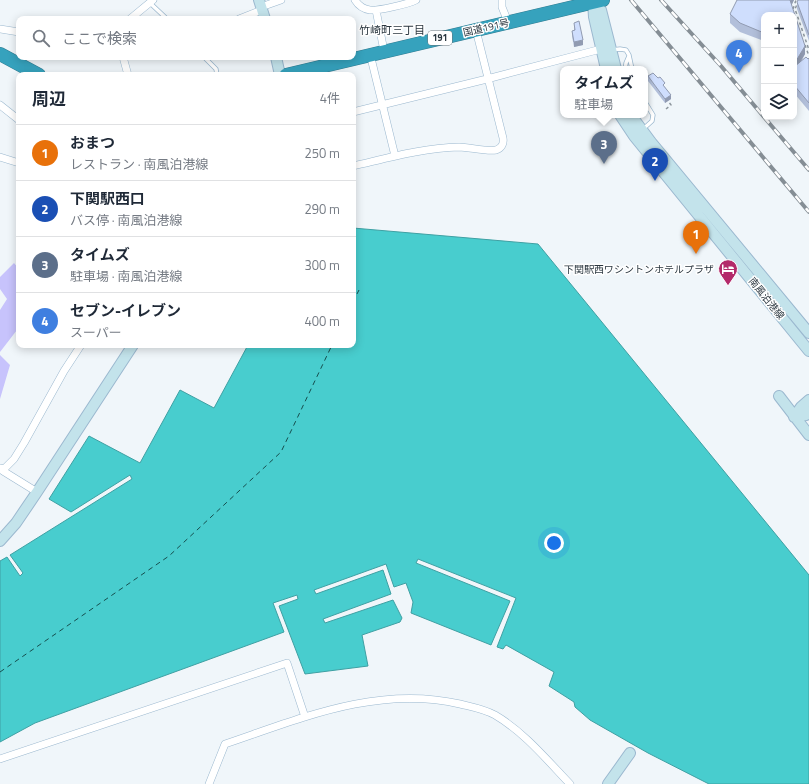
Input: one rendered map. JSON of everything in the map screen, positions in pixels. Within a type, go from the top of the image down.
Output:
[{"type":"highway","name":"国道191号","points":[[356,58],[597,1]]},
{"type":"highway","points":[[0,54],[33,72]]},
{"type":"highway","name":"国道191号","points":[[298,72],[346,60]]},
{"type":"main road","points":[[597,1],[594,17],[606,49],[614,66]]},
{"type":"main road","points":[[606,49],[606,66]]},
{"type":"main road","points":[[277,60],[279,72]]},
{"type":"main road","name":"南風泊港線","points":[[623,118],[638,133],[809,333]]},
{"type":"main road","name":"南風泊港線","points":[[632,118],[638,133],[809,351]]},
{"type":"main road","points":[[0,541],[16,523],[131,348]]},
{"type":"main road","points":[[779,396],[809,435]]},
{"type":"main road","points":[[794,417],[801,407],[809,400]]},
{"type":"main road","points":[[794,417],[809,412]]},
{"type":"main road","points":[[608,784],[630,753]]},
{"type":"street","points":[[246,16],[281,0]]},
{"type":"street","points":[[355,0],[357,4],[370,10],[376,10],[416,0]]},
{"type":"street","points":[[502,0],[502,7],[508,22]]},
{"type":"street","points":[[134,16],[151,1]]},
{"type":"street","points":[[376,10],[384,51]]},
{"type":"street","points":[[0,29],[16,32]]},
{"type":"street","points":[[356,165],[446,147],[496,150],[499,148],[504,142],[487,79],[476,30]]},
{"type":"street","points":[[356,111],[606,49]]},
{"type":"street","points":[[370,54],[396,156]]},
{"type":"street","points":[[124,60],[127,72]]},
{"type":"street","points":[[0,105],[16,118]]},
{"type":"street","points":[[0,157],[16,162]]},
{"type":"street","points":[[37,492],[2,471],[24,443],[64,371],[79,348]]},
{"type":"street","points":[[0,759],[287,663],[305,717]]},
{"type":"street","points":[[209,784],[225,744],[345,705],[376,700],[414,698],[440,699],[485,710],[495,715],[515,729],[535,747],[570,784]]},
{"type":"lane","points":[[151,1],[164,16]]},
{"type":"lane","points":[[610,66],[606,49],[626,50],[629,55],[631,66]]},
{"type":"lane","points":[[626,66],[629,55]]},
{"type":"lane","points":[[207,60],[216,69],[216,72]]},
{"type":"lane","points":[[638,133],[650,123],[653,118],[652,112],[648,108]]},
{"type":"path","points":[[797,0],[795,9],[809,50]]},
{"type":"path","points":[[797,0],[792,9],[809,56]]},
{"type":"path","points":[[664,96],[671,104],[666,109]]},
{"type":"shaded area","points":[[14,263],[16,265],[16,331],[0,352],[0,310],[7,299],[0,289],[0,277]]},
{"type":"shaded area","points":[[0,355],[10,365],[0,399]]},
{"type":"water","points":[[356,228],[538,244],[809,575],[809,784],[709,784],[648,753],[590,720],[575,707],[574,702],[549,686],[554,672],[506,645],[503,649],[497,647],[516,598],[418,559],[416,563],[510,601],[491,645],[411,613],[413,602],[406,583],[394,587],[386,564],[314,590],[316,594],[383,570],[391,594],[323,619],[325,623],[393,600],[402,618],[400,622],[362,635],[368,666],[305,674],[279,606],[298,599],[297,595],[273,603],[284,632],[35,723],[0,742],[0,561],[7,557],[20,576],[23,573],[10,555],[132,479],[130,475],[71,512],[49,499],[89,436],[140,463],[180,390],[214,408],[246,348],[356,348]]},
{"type":"building","points":[[737,0],[790,0],[794,12],[761,12],[761,32],[740,23],[730,14]]},
{"type":"building","points":[[798,0],[809,0],[809,35],[797,2]]},
{"type":"building","points":[[579,21],[583,40],[574,42],[572,31],[575,30],[574,23]]},
{"type":"building","points":[[797,21],[805,46],[797,59]]},
{"type":"building","points":[[806,57],[808,59],[809,58],[809,103],[797,89],[797,64]]},
{"type":"building","points":[[653,73],[658,78],[660,77],[665,83],[663,85],[671,95],[665,99],[648,76]]},
{"type":"ferry route","points":[[356,296],[359,290]]},
{"type":"ferry route","points":[[0,672],[169,556],[281,452],[331,348]]},
{"type":"railway","points":[[631,0],[809,212]]},
{"type":"railway","points":[[661,0],[721,66],[761,113]]},
{"type":"railway","points":[[767,120],[809,170]]},
{"type":"place","name":"セブン-イレブン","points":[[739,73]]},
{"type":"place","name":"タイムズ","points":[[604,164]]},
{"type":"place","name":"下関駅西口","points":[[655,181]]},
{"type":"place","name":"おまつ","points":[[696,254]]},
{"type":"place","name":"下関駅西ワシントンホテルプラザ","points":[[728,286]]},
{"type":"district","name":"竹崎町三丁目","points":[[392,30]]}]
